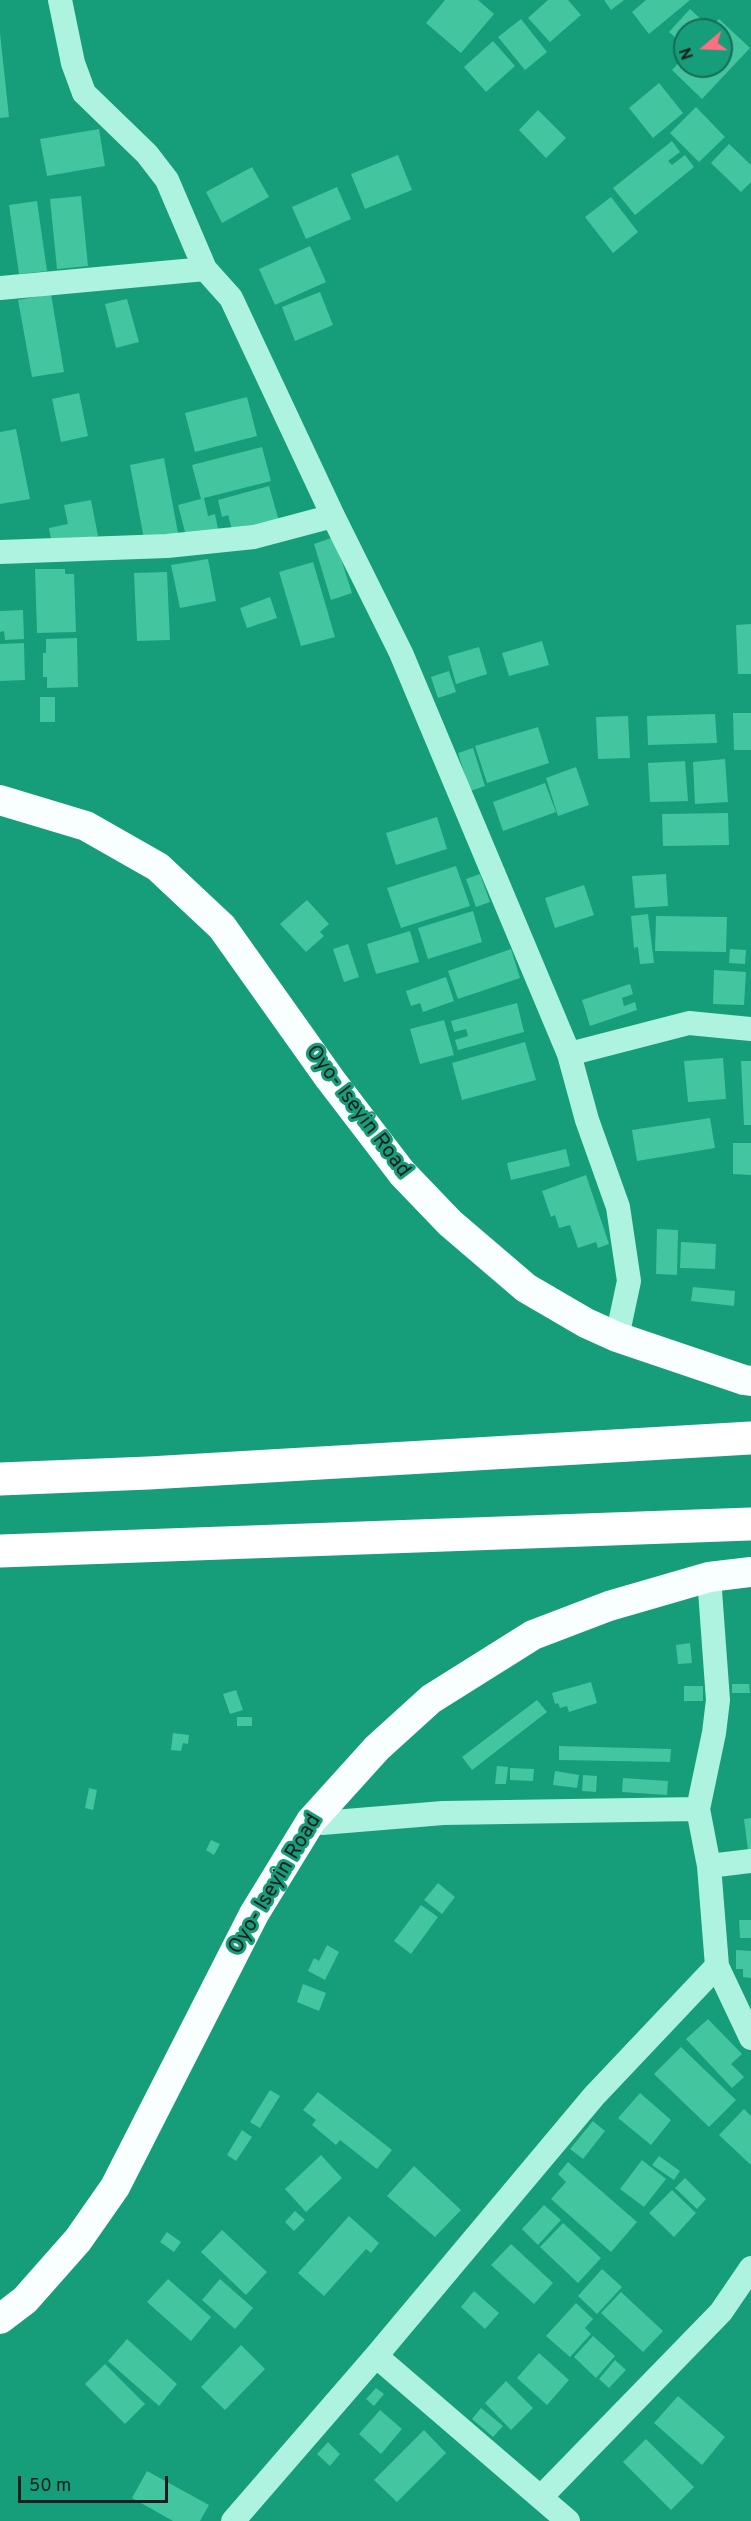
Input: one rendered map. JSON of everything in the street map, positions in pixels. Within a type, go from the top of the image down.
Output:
[{"type":"highway","points":[[0,1479],[149,1473],[751,1438]]},
{"type":"highway","points":[[0,1551],[751,1524]]},
{"type":"main road","name":"Oyo- Iseyin Road","points":[[0,800],[86,826],[158,867],[222,927],[344,1098],[402,1173],[442,1215],[526,1288],[586,1323],[618,1337],[751,1381]]},
{"type":"main road","name":"Oyo- Iseyin Road","points":[[0,2319],[25,2300],[78,2240],[115,2187],[254,1914],[311,1821],[377,1748],[431,1699],[533,1635],[609,1606],[710,1577],[751,1572]]},
{"type":"street","points":[[60,0],[73,63],[84,93],[147,154],[167,180],[205,269],[231,298],[333,516],[401,653],[569,1054],[587,1120],[618,1207],[629,1281],[618,1337]]},
{"type":"street","points":[[0,288],[205,269]]},
{"type":"street","points":[[0,552],[84,551],[254,537],[333,516]]},
{"type":"street","points":[[569,1054],[689,1023],[751,1029]]},
{"type":"street","points":[[710,1577],[718,1700],[714,1733],[698,1809],[709,1866],[717,1966],[751,2038]]},
{"type":"street","points":[[322,1823],[443,1813],[698,1809]]},
{"type":"street","points":[[709,1866],[751,1861]]},
{"type":"street","points":[[233,2521],[376,2356],[594,2096],[717,1966]]},
{"type":"street","points":[[541,2497],[721,2312],[751,2268]]},
{"type":"street","points":[[376,2356],[568,2521]]},
{"type":"building","points":[[445,0],[478,0],[494,14],[461,53],[426,23]]},
{"type":"building","points":[[548,0],[568,0],[581,15],[550,42],[528,18]]},
{"type":"building","points":[[604,0],[624,0],[611,10]]},
{"type":"building","points":[[646,0],[690,0],[649,34],[632,12]]},
{"type":"building","points":[[690,9],[700,18],[682,18]]},
{"type":"building","points":[[521,19],[547,52],[525,70],[498,37]]},
{"type":"building","points":[[733,32],[750,48],[733,66]]},
{"type":"building","points":[[0,33],[9,117],[0,118]]},
{"type":"building","points":[[493,41],[515,66],[486,92],[464,67]]},
{"type":"building","points":[[680,78],[722,78],[702,99]]},
{"type":"building","points":[[659,83],[683,113],[653,138],[629,108]]},
{"type":"building","points":[[696,107],[725,137],[699,162],[670,133]]},
{"type":"building","points":[[538,110],[566,138],[546,158],[519,130]]},
{"type":"building","points":[[99,129],[105,166],[47,176],[40,139]]},
{"type":"building","points":[[672,141],[680,152],[668,161],[672,165],[685,155],[694,167],[635,215],[613,188]]},
{"type":"building","points":[[729,144],[751,165],[751,182],[741,192],[711,163]]},
{"type":"building","points":[[398,155],[412,190],[365,209],[351,174]]},
{"type":"building","points":[[252,167],[269,197],[222,223],[206,192]]},
{"type":"building","points":[[337,187],[351,219],[306,239],[292,207]]},
{"type":"building","points":[[81,196],[88,266],[57,269],[50,199]]},
{"type":"building","points":[[611,197],[638,232],[613,253],[585,217]]},
{"type":"building","points":[[37,201],[47,271],[19,274],[9,205]]},
{"type":"building","points":[[310,246],[326,282],[275,305],[259,269]]},
{"type":"building","points":[[320,292],[333,325],[295,341],[282,307]]},
{"type":"building","points":[[51,294],[64,372],[32,377],[18,300]]},
{"type":"building","points":[[127,299],[139,342],[116,348],[105,304]]},
{"type":"building","points":[[79,393],[88,436],[61,442],[52,399]]},
{"type":"building","points":[[247,397],[257,436],[195,452],[185,413]]},
{"type":"building","points":[[16,429],[30,499],[0,504],[0,432]]},
{"type":"building","points":[[262,447],[271,481],[204,498],[208,516],[215,514],[218,529],[186,536],[178,505],[201,499],[192,465]]},
{"type":"building","points":[[164,458],[178,533],[144,539],[130,465]]},
{"type":"building","points":[[269,486],[279,521],[233,533],[228,515],[222,517],[218,500]]},
{"type":"building","points":[[91,500],[98,536],[52,545],[49,528],[68,524],[64,505]]},
{"type":"building","points":[[334,537],[352,593],[331,600],[314,544]]},
{"type":"building","points":[[208,559],[216,601],[180,608],[171,565]]},
{"type":"building","points":[[313,562],[335,637],[301,646],[279,572]]},
{"type":"building","points":[[35,569],[65,569],[65,574],[74,574],[76,632],[37,633]]},
{"type":"building","points":[[167,572],[170,640],[137,641],[134,573]]},
{"type":"building","points":[[270,597],[277,618],[247,628],[240,608]]},
{"type":"building","points":[[23,610],[24,639],[5,640],[4,631],[0,632],[0,611]]},
{"type":"building","points":[[751,624],[751,674],[738,674],[736,625]]},
{"type":"building","points":[[77,638],[78,687],[47,688],[47,677],[43,677],[43,653],[46,653],[46,639]]},
{"type":"building","points":[[542,641],[549,665],[509,676],[502,653]]},
{"type":"building","points":[[24,643],[25,680],[0,681],[0,644]]},
{"type":"building","points":[[479,647],[487,674],[456,684],[448,656]]},
{"type":"building","points":[[449,671],[456,692],[438,698],[431,677]]},
{"type":"building","points":[[40,697],[55,697],[55,722],[40,722]]},
{"type":"building","points":[[733,713],[751,713],[751,750],[734,750]]},
{"type":"building","points":[[715,714],[717,743],[648,745],[647,716]]},
{"type":"building","points":[[628,716],[630,758],[598,759],[596,717]]},
{"type":"building","points":[[538,727],[549,763],[487,783],[475,746]]},
{"type":"building","points":[[473,748],[485,786],[470,791],[458,753]]},
{"type":"building","points":[[725,759],[728,802],[695,804],[693,762]]},
{"type":"building","points":[[685,761],[688,801],[650,802],[648,763]]},
{"type":"building","points":[[576,767],[589,805],[558,816],[546,778]]},
{"type":"building","points":[[545,783],[556,812],[503,831],[493,802]]},
{"type":"building","points":[[728,813],[729,845],[663,846],[662,814]]},
{"type":"building","points":[[437,817],[447,849],[396,865],[386,833]]},
{"type":"building","points":[[456,866],[470,906],[401,928],[387,888]]},
{"type":"building","points":[[480,874],[490,902],[476,907],[466,879]]},
{"type":"building","points":[[666,874],[668,906],[635,908],[632,876]]},
{"type":"building","points":[[584,885],[594,915],[555,928],[545,898]]},
{"type":"building","points":[[307,900],[329,924],[320,932],[324,936],[306,952],[280,924]]},
{"type":"building","points":[[473,911],[482,942],[428,959],[418,928]]},
{"type":"building","points":[[648,914],[654,963],[640,964],[638,947],[634,948],[631,916]]},
{"type":"building","points":[[656,916],[727,917],[726,952],[655,951]]},
{"type":"building","points":[[410,931],[419,962],[376,974],[367,944]]},
{"type":"building","points":[[348,944],[359,977],[344,982],[333,949]]},
{"type":"building","points":[[511,949],[520,978],[458,999],[448,971]]},
{"type":"building","points":[[730,949],[746,950],[745,964],[729,963]]},
{"type":"building","points":[[714,970],[746,972],[744,1005],[713,1004]]},
{"type":"building","points":[[446,977],[454,1001],[423,1012],[420,1003],[411,1006],[406,991]]},
{"type":"building","points":[[630,984],[633,994],[622,998],[624,1006],[635,1002],[637,1010],[590,1026],[582,1000]]},
{"type":"building","points":[[517,1003],[524,1032],[458,1050],[455,1040],[468,1036],[466,1029],[454,1032],[451,1021]]},
{"type":"building","points":[[444,1020],[454,1055],[420,1064],[410,1029]]},
{"type":"building","points":[[525,1042],[536,1080],[462,1100],[452,1063]]},
{"type":"building","points":[[723,1058],[726,1099],[688,1102],[684,1061]]},
{"type":"building","points":[[741,1061],[751,1061],[751,1125],[744,1125]]},
{"type":"building","points":[[710,1118],[715,1148],[637,1161],[632,1130]]},
{"type":"building","points":[[733,1143],[751,1143],[751,1175],[733,1174]]},
{"type":"building","points":[[566,1149],[570,1166],[511,1180],[507,1163]]},
{"type":"building","points":[[586,1175],[609,1244],[598,1248],[596,1242],[578,1248],[570,1225],[559,1228],[555,1215],[551,1217],[542,1191]]},
{"type":"building","points":[[657,1229],[678,1230],[677,1275],[656,1274]]},
{"type":"building","points":[[681,1242],[716,1244],[715,1269],[680,1268]]},
{"type":"building","points":[[693,1287],[735,1291],[734,1306],[691,1301]]},
{"type":"building","points":[[690,1643],[692,1663],[678,1664],[676,1645]]},
{"type":"building","points":[[591,1682],[597,1703],[569,1712],[567,1706],[560,1708],[558,1703],[555,1704],[552,1693]]},
{"type":"building","points":[[732,1684],[749,1684],[750,1693],[732,1693]]},
{"type":"building","points":[[684,1686],[703,1686],[703,1701],[684,1701]]},
{"type":"building","points":[[236,1690],[243,1710],[230,1714],[223,1694]]},
{"type":"building","points":[[537,1700],[547,1712],[472,1770],[462,1757]]},
{"type":"building","points":[[237,1717],[252,1717],[252,1726],[237,1726]]},
{"type":"building","points":[[173,1733],[189,1735],[188,1744],[183,1743],[181,1751],[171,1750]]},
{"type":"building","points":[[559,1746],[671,1749],[670,1762],[559,1760]]},
{"type":"building","points":[[497,1766],[508,1767],[506,1784],[495,1784]]},
{"type":"building","points":[[510,1768],[534,1769],[533,1781],[510,1780]]},
{"type":"building","points":[[555,1771],[579,1775],[577,1788],[553,1785]]},
{"type":"building","points":[[583,1775],[597,1776],[596,1792],[582,1791]]},
{"type":"building","points":[[623,1778],[668,1781],[667,1795],[622,1792]]},
{"type":"building","points":[[89,1788],[97,1790],[93,1810],[85,1808]]},
{"type":"building","points":[[751,1818],[751,1850],[748,1850],[744,1819]]},
{"type":"building","points":[[211,1840],[220,1844],[214,1855],[206,1850]]},
{"type":"building","points":[[438,1883],[455,1897],[442,1914],[424,1900]]},
{"type":"building","points":[[421,1905],[438,1917],[411,1954],[394,1941]]},
{"type":"building","points":[[739,1920],[751,1920],[751,1938],[740,1938]]},
{"type":"building","points":[[327,1945],[339,1952],[325,1980],[308,1971],[314,1958],[319,1961]]},
{"type":"building","points":[[736,1950],[751,1951],[751,1978],[743,1977],[743,1969],[736,1969]]},
{"type":"building","points":[[303,1984],[326,1993],[319,2011],[297,2002]]},
{"type":"building","points":[[708,2019],[742,2054],[731,2064],[744,2077],[732,2088],[686,2039]]},
{"type":"building","points":[[681,2047],[736,2100],[709,2127],[654,2074]]},
{"type":"building","points":[[270,2090],[280,2096],[260,2128],[250,2122]]},
{"type":"building","points":[[318,2092],[392,2150],[377,2169],[340,2140],[336,2145],[312,2125],[316,2120],[303,2110]]},
{"type":"building","points":[[640,2093],[671,2120],[651,2145],[618,2118]]},
{"type":"building","points":[[744,2109],[751,2116],[751,2165],[719,2135]]},
{"type":"building","points":[[593,2121],[605,2131],[583,2159],[570,2149]]},
{"type":"building","points":[[242,2130],[252,2137],[236,2161],[227,2155]]},
{"type":"building","points":[[321,2155],[342,2178],[306,2212],[285,2189]]},
{"type":"building","points":[[659,2156],[680,2171],[674,2180],[652,2165]]},
{"type":"building","points":[[642,2160],[666,2179],[644,2207],[620,2189]]},
{"type":"building","points":[[568,2162],[637,2222],[611,2252],[551,2199],[566,2182],[558,2174]]},
{"type":"building","points":[[414,2166],[461,2210],[435,2237],[387,2196]]},
{"type":"building","points":[[685,2178],[706,2199],[697,2209],[675,2188]]},
{"type":"building","points":[[672,2190],[696,2213],[674,2237],[649,2213]]},
{"type":"building","points":[[544,2205],[561,2220],[538,2245],[522,2229]]},
{"type":"building","points":[[295,2211],[305,2220],[294,2231],[285,2222]]},
{"type":"building","points":[[349,2216],[379,2243],[371,2253],[366,2249],[324,2296],[298,2273]]},
{"type":"building","points":[[563,2223],[601,2258],[578,2283],[540,2247]]},
{"type":"building","points":[[222,2230],[267,2272],[246,2295],[201,2252]]},
{"type":"building","points":[[167,2232],[181,2242],[174,2252],[160,2242]]},
{"type":"building","points":[[511,2244],[553,2283],[534,2304],[491,2265]]},
{"type":"building","points":[[602,2269],[622,2287],[597,2314],[578,2296]]},
{"type":"building","points":[[168,2279],[211,2317],[191,2341],[147,2302]]},
{"type":"building","points":[[220,2279],[253,2308],[235,2329],[202,2300]]},
{"type":"building","points":[[474,2291],[499,2313],[485,2329],[461,2307]]},
{"type":"building","points":[[621,2292],[663,2331],[643,2352],[601,2313]]},
{"type":"building","points":[[576,2303],[593,2319],[585,2328],[591,2334],[570,2357],[546,2336]]},
{"type":"building","points":[[593,2336],[615,2356],[596,2378],[574,2357]]},
{"type":"building","points":[[127,2339],[177,2384],[159,2406],[108,2361]]},
{"type":"building","points":[[241,2345],[265,2369],[225,2410],[201,2387]]},
{"type":"building","points":[[539,2353],[569,2380],[547,2405],[517,2378]]},
{"type":"building","points":[[615,2360],[626,2370],[609,2388],[599,2379]]},
{"type":"building","points":[[105,2364],[145,2404],[125,2424],[85,2384]]},
{"type":"building","points":[[506,2381],[533,2408],[511,2430],[485,2403]]},
{"type":"building","points":[[376,2388],[384,2394],[374,2406],[366,2399]]},
{"type":"building","points":[[678,2396],[725,2437],[702,2465],[654,2423]]},
{"type":"building","points":[[481,2408],[503,2426],[493,2437],[472,2419]]},
{"type":"building","points":[[380,2410],[402,2429],[381,2454],[359,2434]]},
{"type":"building","points":[[424,2430],[446,2453],[397,2502],[374,2480]]},
{"type":"building","points":[[646,2439],[694,2487],[671,2510],[623,2462]]},
{"type":"building","points":[[328,2442],[340,2454],[330,2466],[317,2454]]},
{"type":"building","points":[[147,2471],[209,2505],[200,2521],[173,2521],[132,2498]]}]
